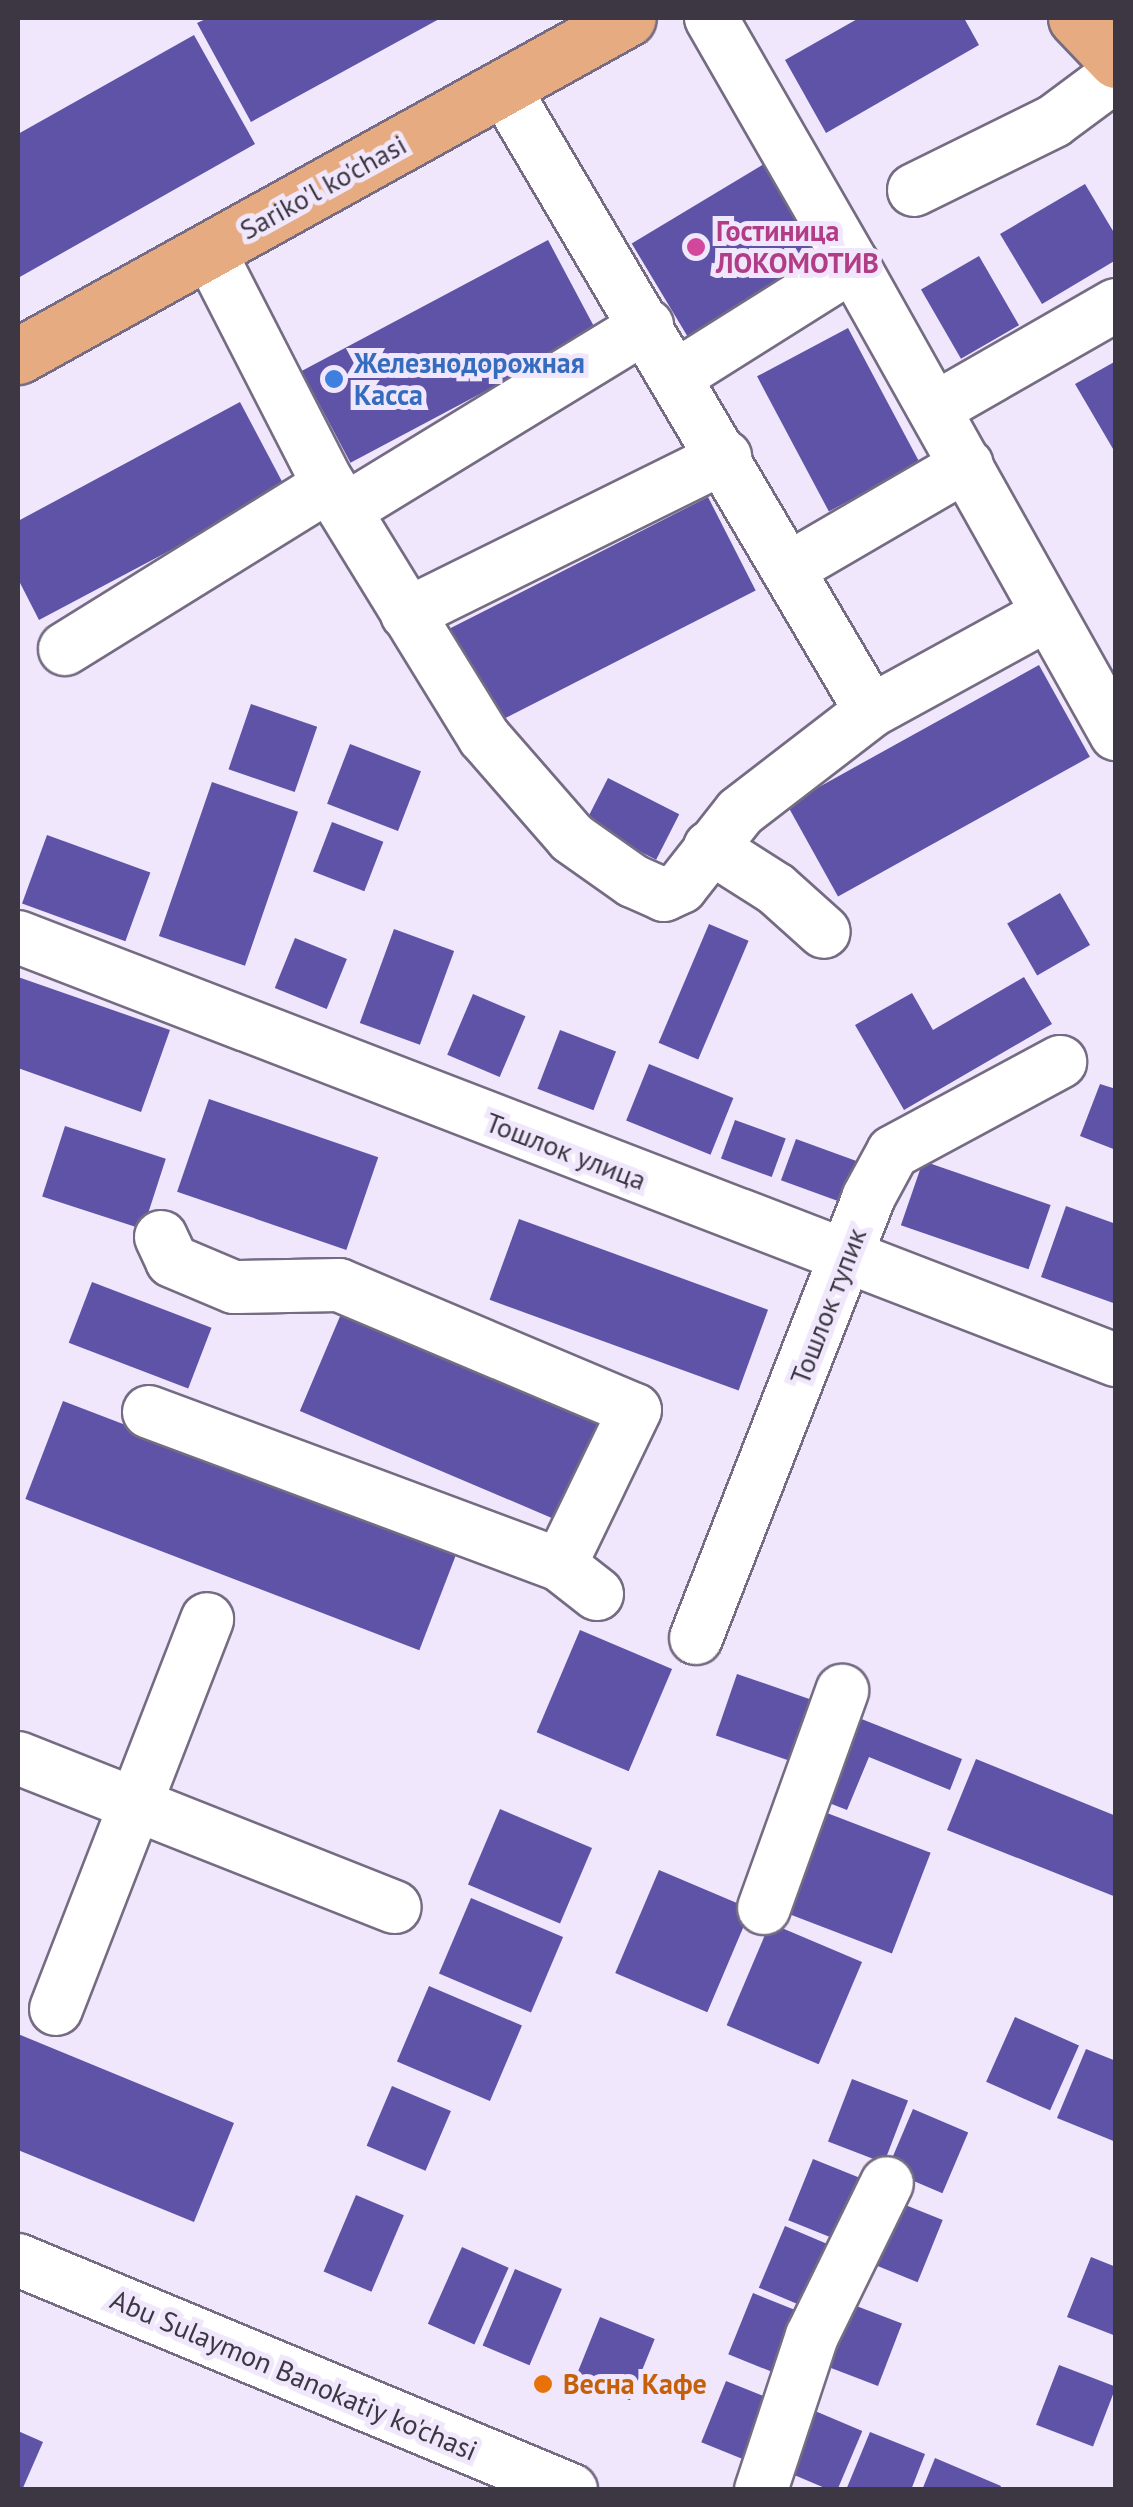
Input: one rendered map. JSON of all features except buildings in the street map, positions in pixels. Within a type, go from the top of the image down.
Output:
[{"type":"main road","name":"Sariko'l ko'chasi","points":[[18,356],[628,18]]},
{"type":"main road","points":[[1076,18],[1116,60]]},
{"type":"street","points":[[711,18],[936,408],[1116,734]]},
{"type":"street","points":[[914,190],[1054,121],[1116,75]]},
{"type":"street","points":[[503,87],[678,375],[871,712]]},
{"type":"street","points":[[210,250],[337,497],[484,737],[572,838],[664,896],[680,887],[740,812],[871,712],[1048,614]]},
{"type":"street","points":[[678,375],[853,266]]},
{"type":"street","points":[[936,408],[1116,306]]},
{"type":"street","points":[[65,649],[647,326]]},
{"type":"street","points":[[407,614],[725,457]]},
{"type":"street","points":[[788,568],[968,465]]},
{"type":"street","points":[[710,847],[776,890],[824,932]]},
{"type":"street","name":"Тошлок улица","points":[[18,938],[1116,1360]]},
{"type":"street","name":"Тошлок тупик","points":[[696,1638],[892,1152],[1060,1062]]},
{"type":"street","points":[[148,1412],[579,1580],[635,1410],[339,1285],[234,1287],[172,1261],[161,1237]]},
{"type":"street","points":[[56,2009],[208,1619]]},
{"type":"street","points":[[764,1908],[842,1691]]},
{"type":"street","points":[[18,1758],[395,1907]]},
{"type":"street","points":[[760,2490],[812,2336],[887,2183]]},
{"type":"street","name":"Abu Sulaymon Banokatiy ko'chasi","points":[[18,2260],[563,2488]]},
{"type":"place","name":"Гостиница ЛОКОМОТИВ","points":[[696,247]]},
{"type":"place","name":"Железнодорожная Касса","points":[[334,379]]},
{"type":"place","name":"Весна Кафе","points":[[543,2384]]}]
